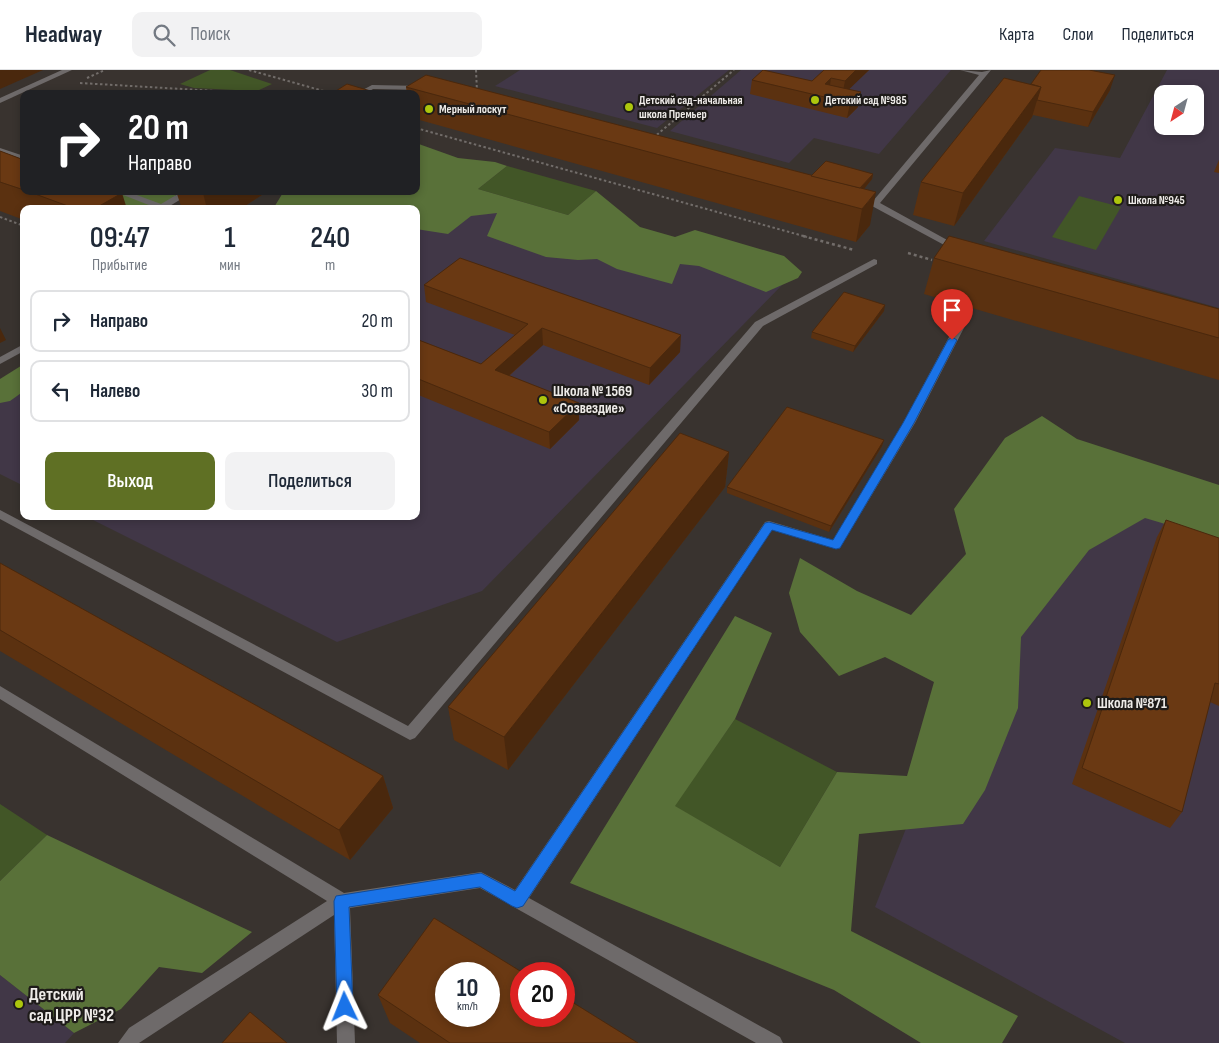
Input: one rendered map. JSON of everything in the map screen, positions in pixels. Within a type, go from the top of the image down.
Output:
[{"type":"lane","points":[[24,90],[68,70]]},
{"type":"lane","points":[[964,70],[985,72]]},
{"type":"lane","points":[[875,204],[985,72]]},
{"type":"lane","points":[[366,90],[372,87],[432,88]]},
{"type":"lane","points":[[0,101],[20,92]]},
{"type":"lane","points":[[0,150],[20,158]]},
{"type":"lane","points":[[128,195],[156,205]]},
{"type":"lane","points":[[166,205],[183,195]]},
{"type":"lane","points":[[846,197],[875,204],[946,243]]},
{"type":"lane","points":[[0,514],[410,734],[760,324],[874,262]]},
{"type":"lane","points":[[517,900],[769,526],[836,545],[908,423],[961,324]]},
{"type":"lane","points":[[0,361],[20,349]]},
{"type":"lane","points":[[0,692],[342,901]]},
{"type":"lane","points":[[127,1043],[135,1034],[342,901],[481,880],[774,1043]]},
{"type":"lane","points":[[342,901],[346,1043]]},
{"type":"path","points":[[105,70],[74,83],[196,90]]},
{"type":"path","points":[[249,70],[320,90]]},
{"type":"path","points":[[476,70],[477,98]]},
{"type":"path","points":[[646,143],[734,70]]},
{"type":"path","points":[[420,129],[856,251]]},
{"type":"path","points":[[0,217],[20,224]]},
{"type":"path","points":[[908,253],[936,261]]},
{"type":"shaded area","name":"Детский сад-начальная школа Премьер","points":[[520,70],[729,70],[657,128],[495,86]]},
{"type":"shaded area","name":"Детский сад №985","points":[[741,70],[951,70],[879,154],[814,138],[789,163],[670,131]]},
{"type":"shaded area","name":"Школа №945","points":[[1167,70],[1219,70],[1219,308],[984,241],[1055,148],[1120,158],[1154,94],[1154,135],[1204,135],[1204,85],[1159,85]]},
{"type":"shaded area","name":"Школа № 1569 «Созвездие»","points":[[420,192],[783,284],[482,591],[337,642],[93,520],[420,520],[420,205],[416,205],[416,195],[420,195]]},
{"type":"shaded area","points":[[20,384],[20,484],[0,474],[0,397]]},
{"type":"shaded area","name":"Школа №871","points":[[1059,441],[1219,498],[1219,1043],[1125,1043],[875,907]]},
{"type":"shaded area","name":"Детский сад ЦРР №32","points":[[0,975],[74,1033],[65,1043],[0,1043]]},
{"type":"green space","points":[[210,70],[230,70],[272,84],[259,90],[236,90],[194,88],[180,84]]},
{"type":"green space","points":[[420,144],[458,158],[495,162],[507,166],[478,189],[568,215],[596,191],[640,227],[675,237],[695,230],[784,256],[802,272],[798,278],[766,292],[699,266],[680,264],[672,284],[617,269],[597,259],[578,260],[546,257],[487,236],[497,213],[471,216],[448,234],[420,230],[420,205],[275,205],[282,195],[420,195]]},
{"type":"green space","points":[[507,166],[596,191],[568,215],[478,189]]},
{"type":"green space","points":[[105,195],[176,195],[170,205],[115,205]]},
{"type":"green space","points":[[1079,196],[1121,207],[1096,250],[1052,237]]},
{"type":"green space","points":[[20,366],[20,394],[10,401],[0,403],[0,379]]},
{"type":"green space","points":[[1042,416],[1077,439],[1219,485],[1219,540],[1145,518],[1089,550],[1021,637],[1018,708],[985,790],[963,824],[859,834],[851,931],[1018,1016],[1002,1043],[921,1043],[834,990],[570,883],[735,616],[772,633],[735,719],[675,806],[780,867],[837,772],[907,776],[934,682],[885,657],[839,676],[800,632],[789,593],[800,558],[857,591],[911,615],[966,554],[954,509],[1005,438]]},
{"type":"green space","points":[[735,719],[837,772],[780,867],[674,806]]},
{"type":"green space","points":[[0,804],[47,835],[0,881]]},
{"type":"green space","points":[[47,835],[252,932],[202,973],[159,967],[121,1009],[74,1033],[0,975],[0,881]]},
{"type":"building","points":[[763,70],[812,81],[824,70],[856,70],[845,81],[831,78],[825,84],[861,92],[850,103],[752,80]]},
{"type":"building","points":[[1041,70],[1089,70],[1115,75],[1093,112],[1037,100],[1041,87],[1031,84]]},
{"type":"building","points":[[426,75],[876,192],[862,209],[406,87]]},
{"type":"building","points":[[1004,78],[1041,87],[963,193],[921,182]]},
{"type":"building","points":[[347,84],[367,90],[337,90]]},
{"type":"building","points":[[0,151],[20,158],[20,189],[0,182]]},
{"type":"building","points":[[826,161],[873,174],[860,188],[811,176]]},
{"type":"building","points":[[38,195],[118,195],[101,205],[65,205]]},
{"type":"building","points":[[949,236],[1219,309],[1219,338],[934,258]]},
{"type":"building","points":[[460,258],[681,335],[650,368],[542,328],[495,370],[579,403],[549,432],[420,380],[420,341],[481,364],[528,324],[424,285]]},
{"type":"building","points":[[844,292],[885,305],[855,346],[812,332]]},
{"type":"building","points":[[787,407],[884,440],[831,526],[727,487]]},
{"type":"building","points":[[680,433],[729,452],[504,737],[448,707]]},
{"type":"building","points":[[1166,520],[1219,538],[1219,684],[1215,683],[1182,812],[1082,768]]},
{"type":"building","points":[[0,563],[383,776],[339,830],[0,630]]},
{"type":"building","points":[[434,918],[510,965],[510,1027],[575,1027],[575,1004],[638,1043],[450,1043],[378,995]]},
{"type":"building","points":[[250,1012],[287,1043],[222,1043]]},
{"type":"place","name":"Детский сад №985","points":[[815,100]]},
{"type":"place","name":"Детский сад-начальная школа Премьер","points":[[629,107]]},
{"type":"place","name":"Мерный лоскут","points":[[429,109]]},
{"type":"place","name":"Школа №945","points":[[1118,200]]},
{"type":"place","name":"Школа № 1569 «Созвездие»","points":[[543,400]]},
{"type":"place","name":"Школа №871","points":[[1087,703]]},
{"type":"place","name":"Детский сад ЦРР №32","points":[[19,1004]]},
{"type":"route","points":[[345,1007],[342,901],[481,880],[517,900],[769,526],[836,545],[908,423],[952,340]]}]
